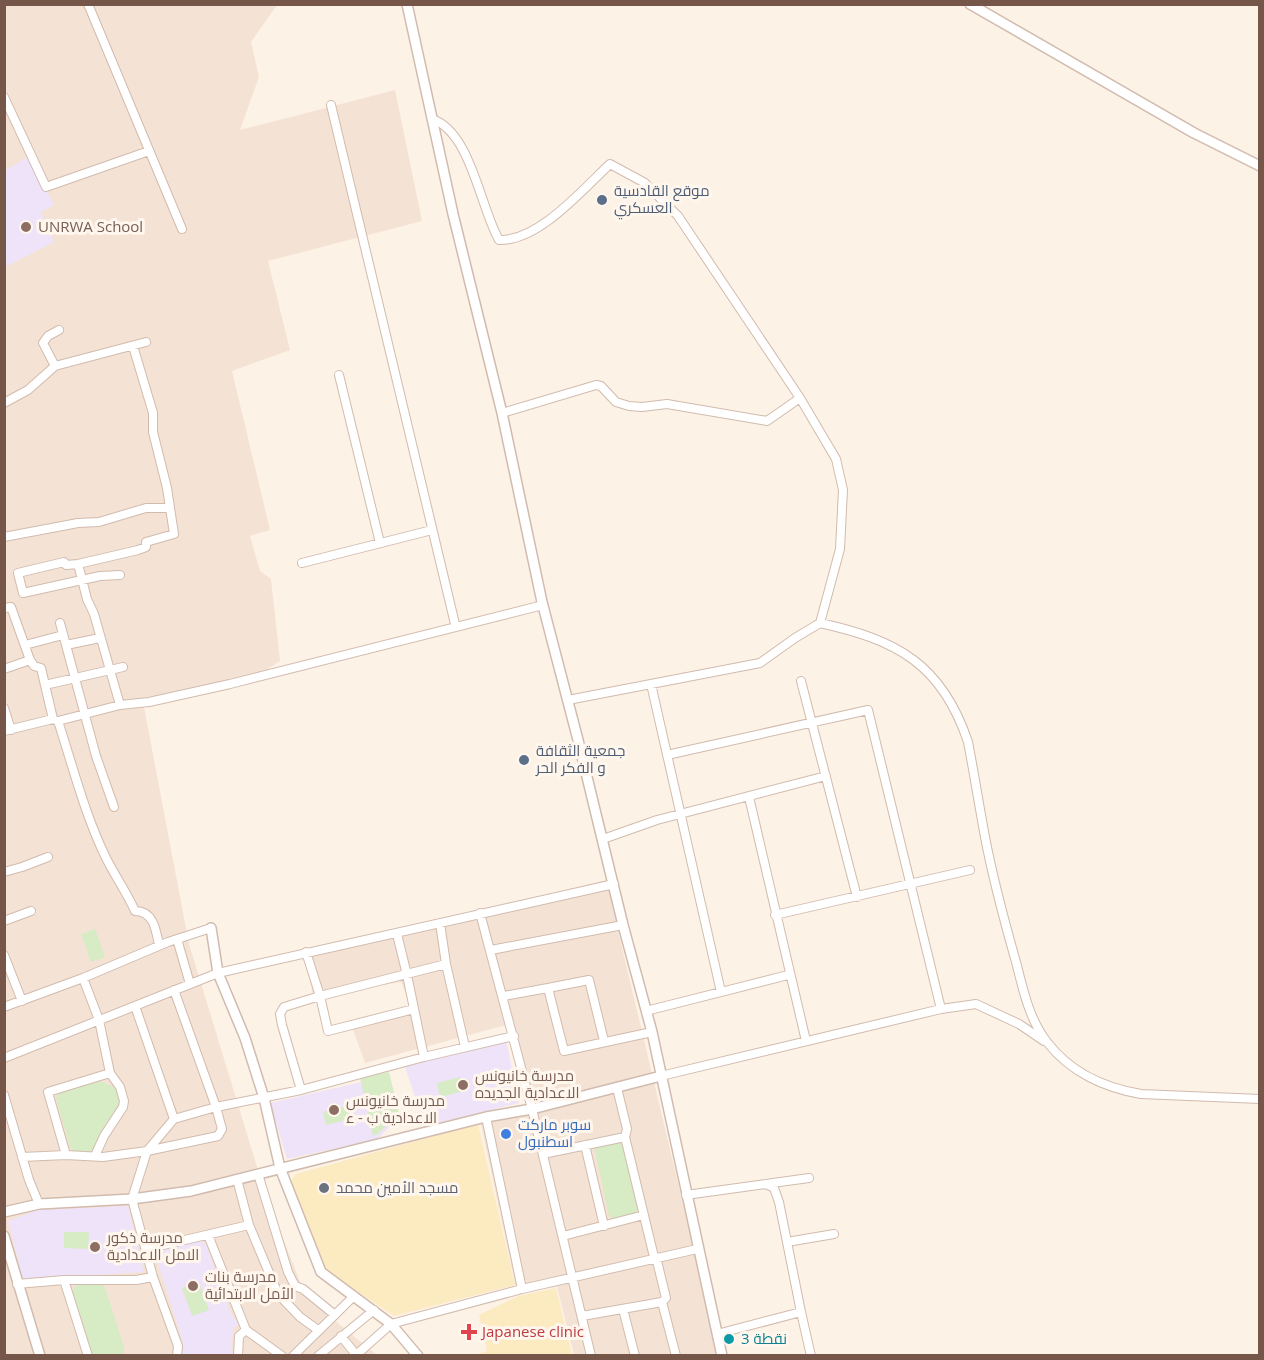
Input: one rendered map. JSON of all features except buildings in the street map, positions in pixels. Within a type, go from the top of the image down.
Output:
[{"type":"street","points":[[88,4],[182,229]]},
{"type":"street","points":[[407,4],[453,214],[502,413],[543,605],[603,839],[622,925],[652,1032],[697,1249],[722,1356]]},
{"type":"street","points":[[970,4],[1194,134],[1260,166]]},
{"type":"street","points":[[4,97],[46,187],[149,151]]},
{"type":"street","points":[[331,105],[454,624]]},
{"type":"street","points":[[432,119],[441,122],[459,142],[493,231],[499,240],[510,241],[539,228],[610,164],[645,183],[678,216],[800,398],[836,459],[843,490],[840,549],[820,623],[760,663],[568,700]]},
{"type":"street","points":[[55,366],[43,343],[48,336],[59,330]]},
{"type":"street","points":[[4,403],[28,390],[55,366],[146,342]]},
{"type":"street","points":[[120,575],[100,576],[23,594],[18,573],[64,562],[66,565],[78,564],[146,547],[146,542],[174,534],[153,432],[153,413],[133,346]]},
{"type":"street","points":[[339,375],[380,543]]},
{"type":"street","points":[[502,413],[596,385],[601,386],[616,402],[629,406],[668,404],[767,421],[800,398]]},
{"type":"street","points":[[4,537],[78,523],[99,522],[146,508],[170,508]]},
{"type":"street","points":[[302,563],[432,530]]},
{"type":"street","points":[[78,564],[120,705]]},
{"type":"street","points":[[4,708],[8,730],[240,681],[543,605]]},
{"type":"street","points":[[4,608],[11,607],[30,660],[34,666],[41,668],[90,820],[107,859],[126,890],[135,911],[145,914],[154,923],[159,945]]},
{"type":"street","points":[[60,623],[73,678],[114,807]]},
{"type":"street","points":[[820,623],[874,638],[899,651],[931,675],[951,703],[968,742],[992,868],[1026,999],[1032,1017],[1048,1044]]},
{"type":"street","points":[[25,645],[63,635]]},
{"type":"street","points":[[66,645],[100,638]]},
{"type":"street","points":[[4,669],[30,660]]},
{"type":"street","points":[[45,685],[123,667]]},
{"type":"street","points":[[801,681],[857,897]]},
{"type":"street","points":[[651,684],[721,992]]},
{"type":"street","points":[[667,755],[868,710],[941,1009]]},
{"type":"street","points":[[603,839],[680,814],[826,776]]},
{"type":"street","points":[[749,796],[806,1041]]},
{"type":"street","points":[[4,872],[48,857]]},
{"type":"street","points":[[775,915],[970,870]]},
{"type":"street","points":[[4,1058],[218,973],[614,884]]},
{"type":"street","points":[[4,921],[31,911]]},
{"type":"street","points":[[480,914],[504,996],[591,1356]]},
{"type":"street","points":[[440,923],[446,964],[465,1047]]},
{"type":"street","points":[[491,950],[622,925]]},
{"type":"street","points":[[4,1007],[83,978],[159,945],[211,928],[218,973],[245,1038],[264,1098],[280,1168],[321,1272],[391,1324],[418,1356]]},
{"type":"street","points":[[397,934],[424,1057]]},
{"type":"street","points":[[177,939],[190,984]]},
{"type":"street","points":[[306,952],[328,1031],[414,1009]]},
{"type":"street","points":[[4,955],[21,1001]]},
{"type":"street","points":[[301,1090],[280,1014],[284,1007],[446,964]]},
{"type":"street","points":[[646,1011],[788,975]]},
{"type":"street","points":[[83,978],[99,1020],[110,1073],[120,1087],[124,1101],[123,1107],[104,1136],[95,1156]]},
{"type":"street","points":[[504,996],[589,980],[604,1041]]},
{"type":"street","points":[[549,988],[564,1051],[652,1032]]},
{"type":"street","points":[[22,1157],[66,1155],[104,1157],[147,1151],[218,1136],[222,1129],[216,1107],[174,990]]},
{"type":"street","points":[[4,1212],[39,1204],[132,1199],[191,1191],[486,1117],[532,1109],[941,1009],[976,1004],[1019,1024],[1097,1082],[1141,1094],[1260,1099]]},
{"type":"street","points":[[135,1006],[174,1119]]},
{"type":"street","points":[[177,1356],[178,1346],[153,1277],[132,1199],[147,1151],[174,1119],[216,1107],[301,1090],[513,1036]]},
{"type":"street","points":[[66,1155],[48,1092],[110,1073]]},
{"type":"street","points":[[582,1316],[662,1302],[666,1298],[625,1137],[627,1129],[618,1088]]},
{"type":"street","points":[[4,1095],[22,1157],[39,1204]]},
{"type":"street","points":[[486,1117],[522,1289]]},
{"type":"street","points":[[543,1154],[625,1137]]},
{"type":"street","points":[[585,1145],[604,1226]]},
{"type":"street","points":[[258,1174],[288,1272],[295,1286],[303,1289],[335,1315]]},
{"type":"street","points":[[686,1195],[809,1178]]},
{"type":"street","points":[[237,1179],[249,1225],[278,1294],[300,1317],[318,1330]]},
{"type":"street","points":[[766,1184],[774,1188],[779,1202],[811,1356]]},
{"type":"street","points":[[563,1236],[644,1215]]},
{"type":"street","points":[[147,1249],[249,1225]]},
{"type":"street","points":[[787,1242],[834,1234]]},
{"type":"street","points":[[208,1235],[246,1330],[282,1356]]},
{"type":"street","points":[[4,1236],[7,1257],[40,1356]]},
{"type":"street","points":[[341,1336],[356,1355],[391,1324],[522,1289],[697,1249]]},
{"type":"street","points":[[17,1284],[63,1280],[136,1280],[153,1277]]},
{"type":"street","points":[[63,1280],[88,1356]]},
{"type":"street","points":[[293,1356],[354,1296]]},
{"type":"street","points":[[662,1302],[676,1356]]},
{"type":"street","points":[[623,1309],[635,1356]]},
{"type":"street","points":[[318,1356],[374,1310]]},
{"type":"street","points":[[717,1334],[801,1312]]},
{"type":"street","points":[[238,1356],[239,1336],[246,1330]]},
{"type":"street","points":[[264,1356],[266,1346]]},
{"type":"shaded area","points":[[5,5],[277,5],[251,42],[259,77],[240,130],[395,90],[422,221],[268,261],[290,350],[232,371],[270,530],[250,536],[260,571],[271,579],[280,661],[244,685],[144,707],[189,944],[265,1193],[306,1297],[377,1355],[5,1356]]},
{"type":"shaded area","name":"UNRWA School","points":[[30,156],[54,205],[41,212],[54,242],[5,267],[5,170]]},
{"type":"shaded area","points":[[606,880],[692,1242],[724,1355],[574,1355],[557,1287],[517,1293],[480,1120],[529,1104],[506,1025],[365,1063],[352,1027],[411,1006],[401,982],[313,997],[306,955]]},
{"type":"shaded area","name":"مدرسة خانيونس الاعدادية الجديده","points":[[506,1039],[519,1103],[425,1126],[405,1067]]},
{"type":"shaded area","name":"مدرسة خانيونس الاعدادية ب - ء","points":[[388,1076],[398,1117],[378,1139],[287,1159],[270,1103]]},
{"type":"shaded area","points":[[128,1206],[144,1272],[23,1280],[8,1221],[38,1210]]},
{"type":"shaded area","name":"مدرسة بنات الأمل الابتدائية","points":[[200,1241],[206,1244],[231,1314],[239,1324],[233,1329],[231,1355],[181,1355],[183,1343],[155,1254],[158,1251]]},
{"type":"green space","points":[[95,929],[105,957],[91,962],[81,934]]},
{"type":"green space","points":[[389,1072],[399,1113],[378,1134],[373,1136],[360,1078]]},
{"type":"green space","points":[[460,1077],[464,1091],[440,1097],[437,1083]]},
{"type":"green space","points":[[100,1081],[115,1087],[120,1103],[92,1151],[74,1151],[70,1147],[56,1098],[58,1094]]},
{"type":"green space","points":[[351,1105],[354,1118],[326,1125],[323,1112]]},
{"type":"green space","points":[[621,1139],[639,1212],[614,1220],[609,1216],[594,1147]]},
{"type":"green space","points":[[64,1232],[89,1232],[88,1249],[64,1248]]},
{"type":"green space","points":[[199,1282],[209,1310],[192,1316],[182,1288]]},
{"type":"green space","points":[[77,1284],[101,1284],[105,1287],[124,1348],[124,1355],[93,1355],[72,1291]]},
{"type":"sand","points":[[478,1124],[515,1285],[394,1316],[321,1267],[291,1181],[296,1174]]},
{"type":"sand","points":[[556,1288],[572,1355],[475,1355],[487,1351],[479,1315],[518,1296]]},
{"type":"place","name":"موقع القادسية العسكري","points":[[602,200]]},
{"type":"place","name":"UNRWA School","points":[[26,227]]},
{"type":"place","name":"جمعية الثقافة و الفكر الحر","points":[[524,760]]},
{"type":"place","name":"مدرسة خانيونس الاعدادية الجديده","points":[[463,1085]]},
{"type":"place","name":"مدرسة خانيونس الاعدادية ب - ء","points":[[334,1110]]},
{"type":"place","name":"سوبر ماركت اسطنبول","points":[[506,1134]]},
{"type":"place","name":"مسجد الأمين محمد","points":[[324,1188]]},
{"type":"place","name":"مدرسة ذكور الامل الاعدادية","points":[[95,1247]]},
{"type":"place","name":"مدرسة بنات الأمل الابتدائية","points":[[193,1286]]},
{"type":"place","name":"Japanese clinic","points":[[469,1332]]},
{"type":"place","name":"نقطة 3","points":[[729,1339]]}]
